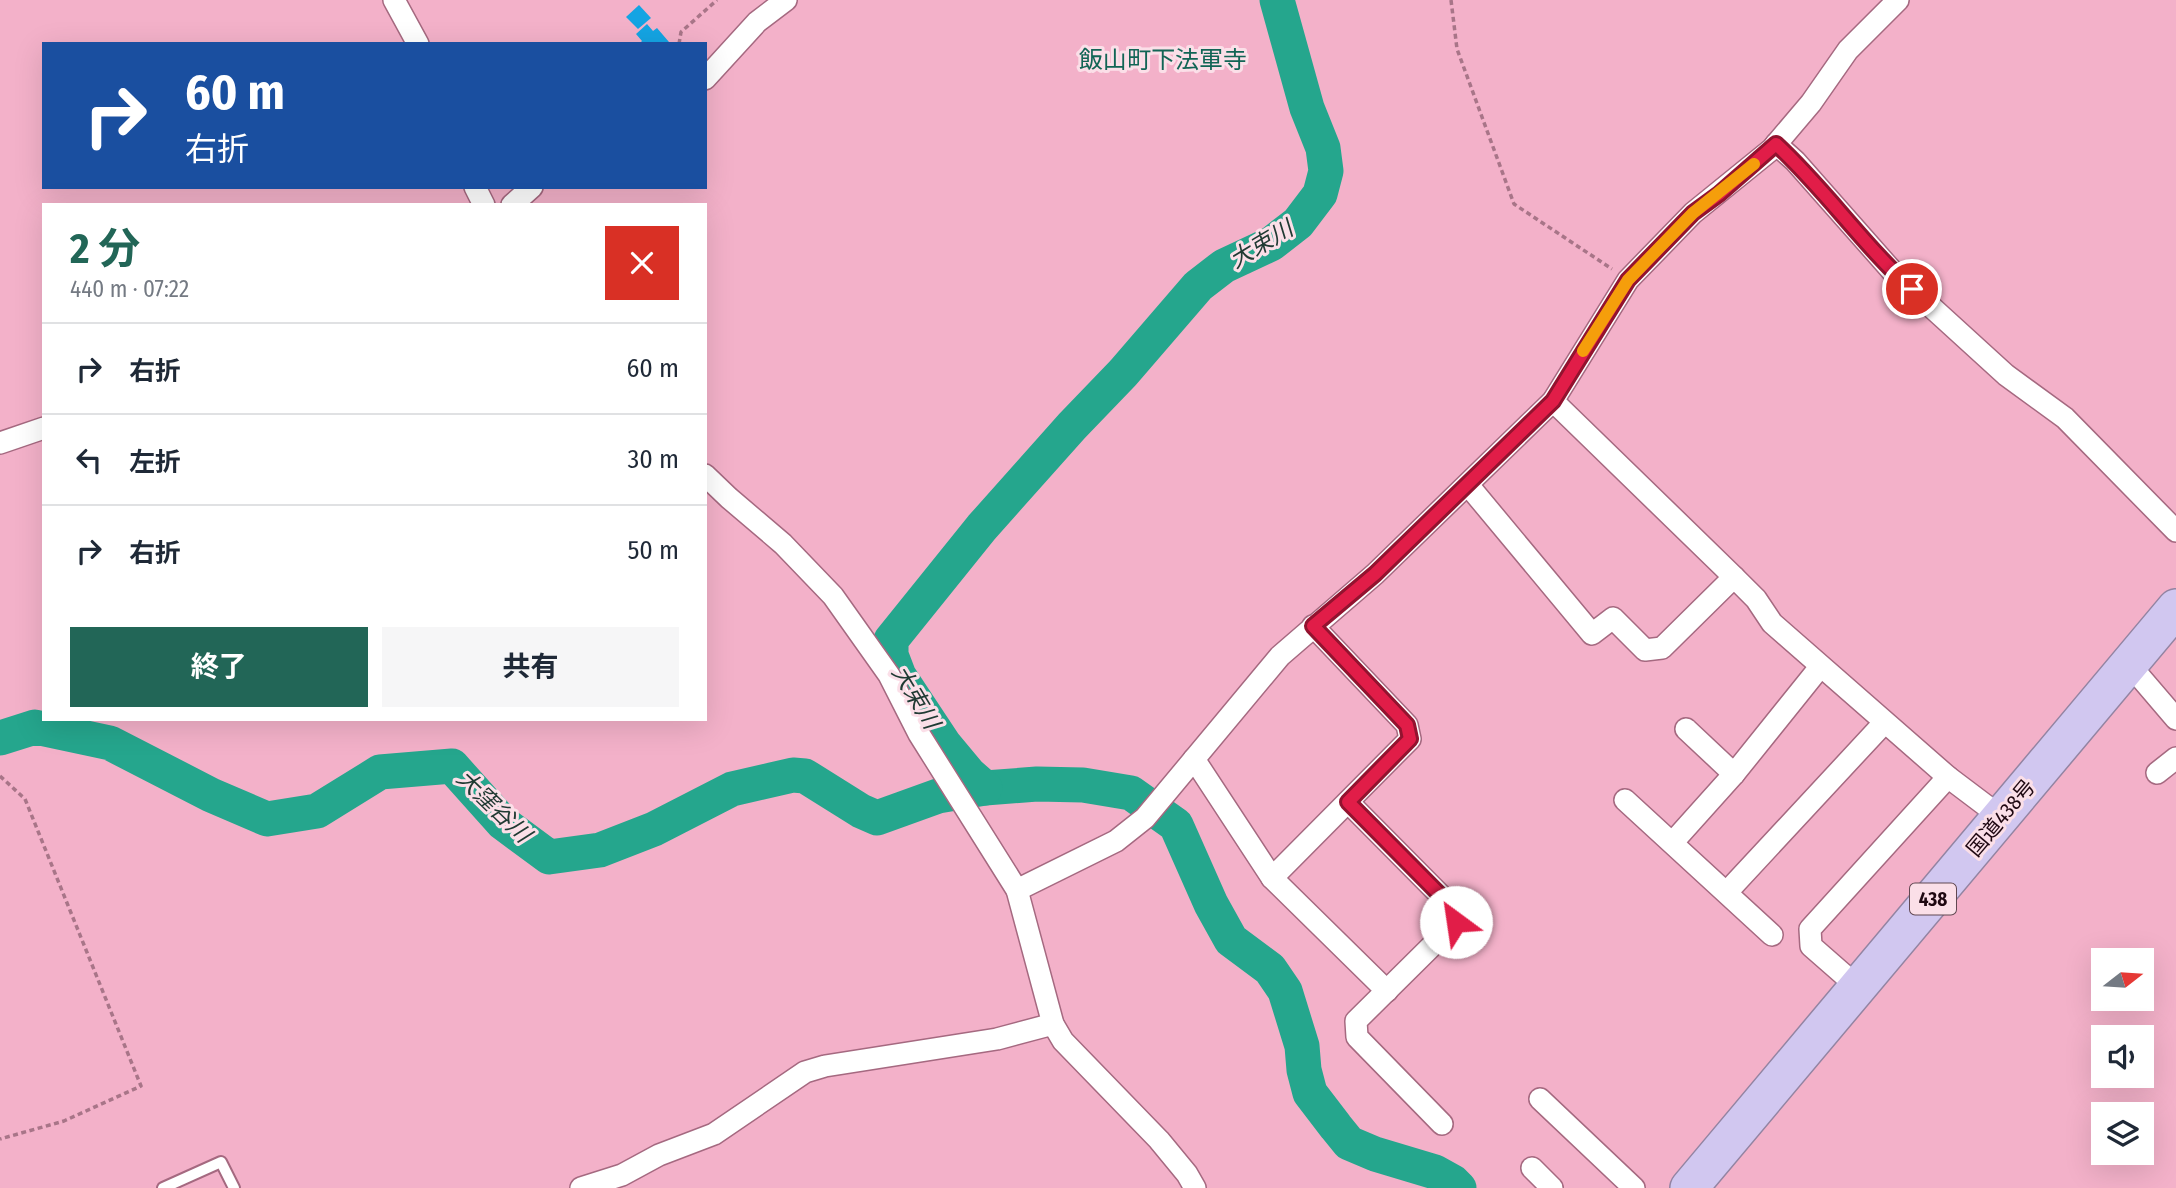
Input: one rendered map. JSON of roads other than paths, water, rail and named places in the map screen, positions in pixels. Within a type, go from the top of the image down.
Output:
[{"type":"highway","name":"国道438号","points":[[1689,1188],[2176,608]]},
{"type":"street","points":[[394,0],[417,42]]},
{"type":"street","points":[[707,77],[757,22],[786,0]]},
{"type":"street","points":[[1017,890],[1116,841],[1145,818],[1280,656],[1375,574],[1553,401],[1628,280],[1693,213],[1776,144],[1811,103],[1848,50],[1898,0]]},
{"type":"street","points":[[1776,144],[1795,161],[1893,272],[2006,375],[2065,418],[2176,531]]},
{"type":"street","points":[[514,203],[530,189]]},
{"type":"street","points":[[1553,401],[1756,599],[1772,623],[1884,723],[2001,817]]},
{"type":"street","points":[[0,443],[42,429]]},
{"type":"street","points":[[707,477],[783,544],[833,596],[889,675],[919,734],[1017,890],[1053,1024],[1063,1041],[1159,1140],[1195,1188]]},
{"type":"street","points":[[1468,485],[1592,634],[1613,618],[1645,650],[1662,648],[1734,577]]},
{"type":"street","points":[[1272,878],[1410,739],[1407,725],[1313,626]]},
{"type":"street","points":[[2129,664],[2176,719]]},
{"type":"street","points":[[1672,842],[1734,774],[1820,667]]},
{"type":"street","points":[[1727,892],[1884,723]]},
{"type":"street","points":[[1686,729],[1734,774]]},
{"type":"street","points":[[2157,773],[2176,758]]},
{"type":"street","points":[[1195,759],[1272,878],[1387,990]]},
{"type":"street","points":[[1858,988],[1811,946],[1810,929],[1948,777]]},
{"type":"street","points":[[1625,800],[1772,934]]},
{"type":"street","points":[[1348,802],[1455,910],[1456,922],[1356,1021],[1357,1037],[1442,1124]]},
{"type":"street","points":[[581,1188],[622,1175],[714,1133],[805,1072],[825,1066],[997,1039],[1053,1024]]},
{"type":"street","points":[[1541,1099],[1634,1188]]},
{"type":"street","points":[[1532,1168],[1552,1188]]},
{"type":"lane","points":[[163,1188],[221,1163],[234,1188]]},
{"type":"waterway","name":"大束川","points":[[985,788],[969,774],[944,744],[899,676],[891,655],[891,640],[982,527],[1123,373],[1198,286],[1224,266],[1271,244],[1298,223],[1320,194],[1326,171],[1323,148],[1307,108],[1277,0]]},
{"type":"waterway","name":"大窪谷川","points":[[0,738],[35,727],[110,743],[211,795],[267,819],[317,811],[380,772],[452,766],[503,823],[549,857],[600,850],[654,829],[732,789],[793,775],[805,776],[877,818],[938,796],[985,788],[1037,784],[1083,785],[1131,793],[1176,825],[1211,904],[1231,940],[1270,969],[1285,991],[1302,1046],[1310,1093],[1349,1143],[1375,1154],[1435,1172],[1459,1188]]},
{"type":"district","name":"飯山町下法軍寺","points":[[1163,60]]}]
